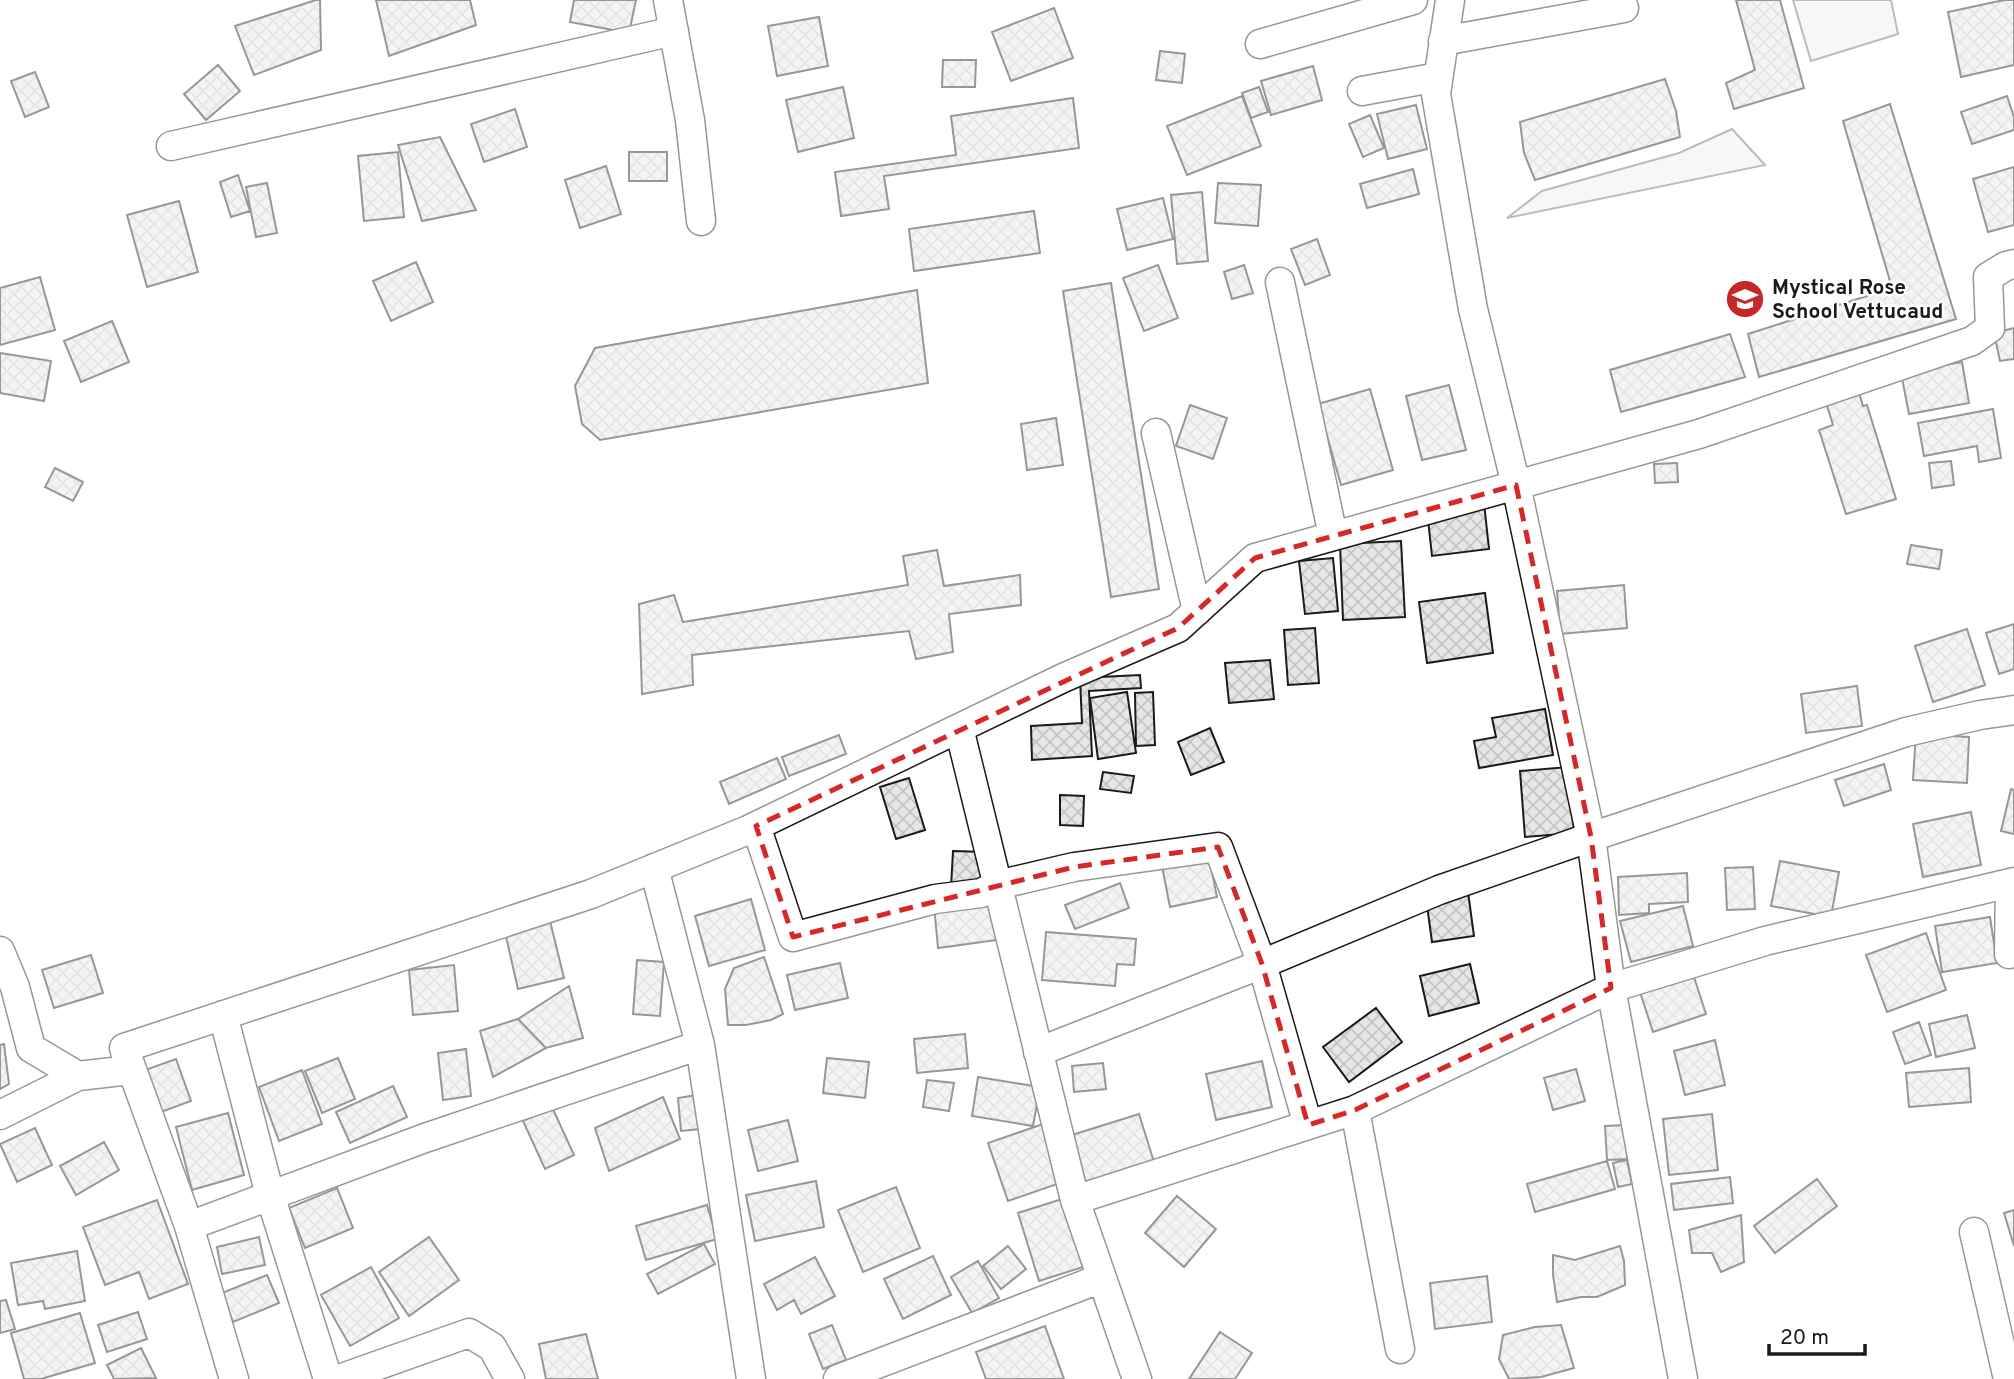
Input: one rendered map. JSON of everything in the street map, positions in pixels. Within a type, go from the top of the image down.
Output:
[{"type":"street","points":[[668,0],[690,120],[701,221]]},
{"type":"street","points":[[1261,44],[1413,0]]},
{"type":"street","points":[[1450,0],[1436,94],[1473,309],[1516,485],[1591,837],[1611,988],[1683,1379]]},
{"type":"street","points":[[1443,41],[1624,8]]},
{"type":"street","points":[[171,146],[674,31]]},
{"type":"street","points":[[1362,91],[1438,77]]},
{"type":"street","points":[[124,1048],[592,894],[756,826],[1063,678],[1178,628],[1255,558],[1699,434],[1972,341],[1990,328],[1988,277],[2014,264]]},
{"type":"street","points":[[1280,282],[1333,536]]},
{"type":"street","points":[[1156,433],[1197,611]]},
{"type":"street","points":[[1038,1052],[1262,964],[1439,890],[1906,732],[2014,710]]},
{"type":"street","points":[[959,728],[1075,1200],[1137,1379]]},
{"type":"street","points":[[756,826],[793,937],[935,899],[981,893],[997,885],[1074,867],[1218,847],[1262,964],[1308,1125]]},
{"type":"street","points":[[654,868],[700,1045],[751,1379]]},
{"type":"street","points":[[1075,1200],[1355,1110],[1611,988],[1765,941],[2012,882],[2009,954]]},
{"type":"street","points":[[0,951],[15,987],[31,1048],[78,1076]]},
{"type":"street","points":[[223,1015],[270,1195],[328,1379]]},
{"type":"street","points":[[189,1226],[425,1138],[700,1045]]},
{"type":"street","points":[[0,1115],[78,1076],[130,1070],[124,1048]]},
{"type":"street","points":[[124,1048],[189,1226],[234,1379]]},
{"type":"street","points":[[1355,1110],[1400,1349]]},
{"type":"street","points":[[1974,1232],[2008,1379]]},
{"type":"street","points":[[838,1379],[1102,1278]]},
{"type":"street","points":[[339,1379],[469,1333],[492,1347],[510,1379]]},
{"type":"highlighted area","points":[[1516,485],[1591,837],[1611,988],[1355,1110],[1308,1125],[1262,964],[1218,847],[1074,867],[793,937],[756,826],[1178,628],[1255,558]]},
{"type":"shaded area","points":[[1793,0],[1891,0],[1898,34],[1811,61]]},
{"type":"shaded area","points":[[1732,129],[1765,165],[1507,218],[1542,191],[1679,153]]},
{"type":"building","points":[[320,0],[321,50],[254,75],[235,26]]},
{"type":"building","points":[[376,0],[470,0],[476,25],[389,56]]},
{"type":"building","points":[[574,0],[636,0],[629,33],[570,22]]},
{"type":"building","points":[[1736,0],[1780,0],[1804,88],[1734,109],[1726,83],[1755,70]]},
{"type":"building","points":[[2014,0],[2014,65],[1961,77],[1948,12]]},
{"type":"building","points":[[1054,8],[1073,58],[1011,81],[992,32]]},
{"type":"building","points":[[819,17],[828,66],[777,76],[768,26]]},
{"type":"building","points":[[1160,51],[1185,54],[1182,83],[1156,80]]},
{"type":"building","points":[[943,60],[976,60],[975,87],[942,87]]},
{"type":"building","points":[[218,65],[240,91],[206,120],[184,94]]},
{"type":"building","points":[[1313,66],[1322,100],[1271,115],[1261,81]]},
{"type":"building","points":[[35,72],[49,107],[25,117],[11,81]]},
{"type":"building","points":[[1665,79],[1676,111],[1680,137],[1535,180],[1524,153],[1520,122]]},
{"type":"building","points":[[843,87],[854,138],[798,152],[786,100]]},
{"type":"building","points":[[1259,87],[1268,112],[1251,118],[1242,93]]},
{"type":"building","points":[[1242,96],[1261,146],[1187,175],[1167,126]]},
{"type":"building","points":[[2007,96],[2014,117],[2014,130],[1972,144],[1961,112]]},
{"type":"building","points":[[1073,98],[1079,148],[884,176],[889,209],[841,216],[835,172],[956,155],[951,116]]},
{"type":"building","points":[[1890,104],[1956,319],[1759,377],[1748,334],[1892,288],[1843,121]]},
{"type":"building","points":[[1416,105],[1427,149],[1388,159],[1377,114]]},
{"type":"building","points":[[515,109],[527,147],[484,162],[471,124]]},
{"type":"building","points":[[1370,115],[1384,148],[1363,157],[1349,124]]},
{"type":"building","points":[[440,137],[476,210],[422,221],[398,145]]},
{"type":"building","points":[[398,152],[404,217],[364,221],[358,156]]},
{"type":"building","points":[[629,152],[667,152],[667,181],[629,181]]},
{"type":"building","points":[[606,166],[621,214],[580,228],[565,180]]},
{"type":"building","points":[[2014,167],[2014,225],[1988,232],[1973,179]]},
{"type":"building","points":[[1413,169],[1419,194],[1367,208],[1360,184]]},
{"type":"building","points":[[238,175],[250,211],[231,217],[220,182]]},
{"type":"building","points":[[267,183],[277,233],[256,237],[246,187]]},
{"type":"building","points":[[1218,183],[1261,185],[1258,226],[1215,223]]},
{"type":"building","points":[[1202,192],[1208,261],[1177,264],[1171,195]]},
{"type":"building","points":[[1163,198],[1173,239],[1127,250],[1117,209]]},
{"type":"building","points":[[179,201],[198,272],[147,287],[127,215]]},
{"type":"building","points":[[1034,211],[1040,253],[914,271],[909,229]]},
{"type":"building","points":[[1317,239],[1330,275],[1305,285],[1291,249]]},
{"type":"building","points":[[416,262],[433,302],[391,321],[373,281]]},
{"type":"building","points":[[1158,265],[1178,318],[1144,331],[1123,278]]},
{"type":"building","points":[[1244,265],[1253,293],[1232,299],[1224,272]]},
{"type":"building","points":[[40,277],[55,330],[0,345],[0,288]]},
{"type":"building","points":[[1111,283],[1159,589],[1111,597],[1063,291]]},
{"type":"building","points":[[917,290],[928,383],[600,440],[582,424],[575,386],[595,348]]},
{"type":"building","points":[[112,321],[129,362],[81,382],[64,341]]},
{"type":"building","points":[[2014,328],[2014,359],[2000,361],[1994,333]]},
{"type":"building","points":[[1730,334],[1745,377],[1621,412],[1610,370]]},
{"type":"building","points":[[0,353],[51,361],[44,401],[0,393]]},
{"type":"building","points":[[1962,362],[1969,403],[1909,414],[1901,373]]},
{"type":"building","points":[[1449,385],[1466,450],[1422,460],[1406,396]]},
{"type":"building","points":[[1857,386],[1863,406],[1867,405],[1896,499],[1846,514],[1819,430],[1833,425],[1824,396]]},
{"type":"building","points":[[1370,389],[1393,470],[1341,485],[1318,404]]},
{"type":"building","points":[[1190,405],[1227,418],[1213,459],[1176,446]]},
{"type":"building","points":[[1993,409],[2001,458],[1979,462],[1977,446],[1924,456],[1918,423]]},
{"type":"building","points":[[1056,418],[1063,465],[1027,470],[1021,424]]},
{"type":"building","points":[[1951,461],[1954,485],[1932,488],[1929,463]]},
{"type":"building","points":[[1677,463],[1678,482],[1655,483],[1654,464]]},
{"type":"building","points":[[55,468],[83,482],[73,501],[45,487]]},
{"type":"building","points":[[1484,503],[1489,549],[1432,556],[1427,510]]},
{"type":"building","points":[[1401,541],[1405,617],[1343,620],[1340,544]]},
{"type":"building","points":[[1911,545],[1942,550],[1939,569],[1907,564]]},
{"type":"building","points":[[937,550],[944,586],[1020,575],[1021,605],[949,614],[953,652],[916,659],[909,631],[692,655],[693,685],[642,694],[639,604],[674,595],[683,622],[908,585],[903,556]]},
{"type":"building","points":[[1333,558],[1338,611],[1305,614],[1299,561]]},
{"type":"building","points":[[1624,585],[1627,628],[1560,634],[1557,591]]},
{"type":"building","points":[[1485,593],[1493,653],[1427,663],[1419,602]]},
{"type":"building","points":[[2014,624],[2014,669],[1999,674],[1986,633]]},
{"type":"building","points":[[1315,628],[1319,683],[1288,685],[1284,630]]},
{"type":"building","points":[[1967,629],[1985,685],[1933,702],[1915,646]]},
{"type":"building","points":[[1270,660],[1274,699],[1229,703],[1225,663]]},
{"type":"building","points":[[1140,675],[1141,688],[1089,691],[1092,756],[1032,760],[1031,726],[1082,723],[1080,678]]},
{"type":"building","points":[[1857,686],[1862,726],[1806,733],[1801,694]]},
{"type":"building","points":[[1127,692],[1136,753],[1098,759],[1090,698]]},
{"type":"building","points":[[1153,692],[1155,745],[1136,746],[1135,693]]},
{"type":"building","points":[[1545,709],[1553,755],[1479,768],[1474,741],[1496,737],[1492,718]]},
{"type":"building","points":[[1210,728],[1224,762],[1191,775],[1178,742]]},
{"type":"building","points":[[1916,734],[1969,737],[1967,783],[1913,780]]},
{"type":"building","points":[[839,735],[846,754],[789,776],[782,757]]},
{"type":"building","points":[[777,758],[786,779],[729,804],[720,782]]},
{"type":"building","points":[[1884,764],[1891,790],[1844,806],[1835,780]]},
{"type":"building","points":[[1568,767],[1574,833],[1525,837],[1520,771]]},
{"type":"building","points":[[1103,772],[1134,776],[1131,793],[1100,789]]},
{"type":"building","points":[[909,778],[925,830],[896,839],[880,787]]},
{"type":"building","points":[[2011,789],[2014,790],[2014,834],[2001,831]]},
{"type":"building","points":[[1060,795],[1084,796],[1083,826],[1060,825]]},
{"type":"building","points":[[1971,812],[1981,865],[1923,877],[1913,824]]},
{"type":"building","points":[[953,851],[986,852],[984,890],[951,888]]},
{"type":"building","points":[[1208,852],[1217,897],[1170,907],[1161,861]]},
{"type":"building","points":[[1780,861],[1839,872],[1831,917],[1771,906]]},
{"type":"building","points":[[1753,867],[1755,909],[1727,910],[1725,868]]},
{"type":"building","points":[[1687,873],[1688,902],[1649,904],[1649,913],[1619,915],[1618,877]]},
{"type":"building","points":[[1120,883],[1129,908],[1075,929],[1065,905]]},
{"type":"building","points":[[1468,892],[1474,936],[1432,942],[1426,898]]},
{"type":"building","points":[[994,896],[1004,939],[938,948],[934,905]]},
{"type":"building","points":[[751,899],[765,950],[709,966],[695,916]]},
{"type":"building","points":[[1683,906],[1693,946],[1631,962],[1620,921]]},
{"type":"building","points":[[1990,917],[1997,963],[1942,972],[1935,926]]},
{"type":"building","points":[[550,921],[564,978],[518,989],[505,932]]},
{"type":"building","points":[[1046,932],[1136,939],[1134,965],[1117,964],[1115,986],[1042,980]]},
{"type":"building","points":[[1926,933],[1946,990],[1887,1012],[1866,955]]},
{"type":"building","points":[[91,955],[103,993],[54,1008],[42,970]]},
{"type":"building","points":[[764,957],[783,1014],[771,1020],[746,1025],[728,1025],[725,989],[734,968]]},
{"type":"building","points":[[637,960],[664,962],[660,1016],[633,1014]]},
{"type":"building","points":[[840,963],[848,998],[795,1010],[787,975]]},
{"type":"building","points":[[1470,964],[1479,1003],[1429,1016],[1420,976]]},
{"type":"building","points":[[454,965],[458,1011],[413,1015],[409,970]]},
{"type":"building","points":[[1693,974],[1706,1014],[1653,1032],[1640,992]]},
{"type":"building","points":[[569,986],[583,1038],[546,1048],[518,1019]]},
{"type":"building","points":[[1376,1008],[1402,1042],[1349,1082],[1323,1047]]},
{"type":"building","points":[[1967,1015],[1975,1048],[1936,1057],[1929,1024]]},
{"type":"building","points":[[518,1019],[546,1048],[493,1077],[480,1031]]},
{"type":"building","points":[[1919,1022],[1931,1055],[1905,1064],[1893,1032]]},
{"type":"building","points":[[965,1034],[968,1068],[917,1073],[914,1039]]},
{"type":"building","points":[[1715,1040],[1725,1085],[1685,1095],[1674,1051]]},
{"type":"building","points":[[4,1044],[9,1084],[0,1089],[0,1045]]},
{"type":"building","points":[[466,1049],[471,1096],[443,1100],[438,1053]]},
{"type":"building","points":[[338,1058],[355,1099],[322,1113],[305,1071]]},
{"type":"building","points":[[827,1058],[869,1062],[865,1098],[823,1093]]},
{"type":"building","points":[[176,1059],[191,1101],[161,1112],[145,1070]]},
{"type":"building","points":[[1262,1061],[1272,1107],[1216,1120],[1206,1074]]},
{"type":"building","points":[[1103,1063],[1106,1089],[1074,1092],[1072,1066]]},
{"type":"building","points":[[1969,1068],[1971,1102],[1909,1107],[1906,1073]]},
{"type":"building","points":[[1576,1069],[1585,1101],[1553,1110],[1544,1078]]},
{"type":"building","points":[[302,1070],[322,1124],[279,1141],[259,1087]]},
{"type":"building","points":[[978,1077],[1040,1087],[1033,1126],[972,1116]]},
{"type":"building","points":[[927,1080],[954,1083],[949,1111],[923,1107]]},
{"type":"building","points":[[393,1086],[407,1117],[350,1143],[336,1112]]},
{"type":"building","points":[[697,1095],[701,1129],[681,1131],[678,1098]]},
{"type":"building","points":[[663,1097],[680,1139],[609,1171],[595,1128]]},
{"type":"building","points":[[552,1107],[574,1155],[545,1169],[523,1121]]},
{"type":"building","points":[[228,1113],[244,1175],[192,1190],[176,1127]]},
{"type":"building","points":[[1139,1114],[1154,1162],[1086,1183],[1072,1135]]},
{"type":"building","points":[[1712,1114],[1718,1170],[1669,1175],[1663,1119]]},
{"type":"building","points":[[788,1120],[798,1161],[758,1171],[748,1130]]},
{"type":"building","points":[[1043,1124],[1063,1182],[1008,1201],[988,1143]]},
{"type":"building","points":[[1626,1125],[1627,1159],[1607,1160],[1605,1126]]},
{"type":"building","points":[[35,1128],[52,1165],[17,1182],[0,1144]]},
{"type":"building","points":[[104,1142],[119,1170],[76,1195],[60,1166]]},
{"type":"building","points":[[1627,1160],[1632,1184],[1618,1187],[1613,1163]]},
{"type":"building","points":[[1607,1161],[1615,1189],[1535,1212],[1527,1184]]},
{"type":"building","points":[[1730,1177],[1733,1203],[1674,1210],[1671,1184]]},
{"type":"building","points":[[1817,1179],[1837,1206],[1775,1253],[1754,1226]]},
{"type":"building","points":[[816,1181],[824,1227],[755,1241],[746,1195]]},
{"type":"building","points":[[896,1187],[920,1248],[863,1272],[838,1210]]},
{"type":"building","points":[[337,1188],[353,1228],[305,1248],[289,1208]]},
{"type":"building","points":[[1177,1196],[1216,1229],[1184,1267],[1145,1233]]},
{"type":"building","points":[[1062,1199],[1083,1267],[1039,1281],[1018,1213]]},
{"type":"building","points":[[157,1200],[188,1284],[149,1299],[139,1272],[105,1285],[83,1227]]},
{"type":"building","points":[[707,1205],[717,1239],[646,1260],[636,1226]]},
{"type":"building","points":[[2014,1210],[2014,1246],[2004,1213]]},
{"type":"building","points":[[1741,1215],[1744,1262],[1721,1272],[1712,1253],[1692,1253],[1689,1230]]},
{"type":"building","points":[[259,1237],[265,1265],[222,1274],[217,1247]]},
{"type":"building","points":[[429,1237],[459,1280],[409,1316],[379,1272]]},
{"type":"building","points":[[704,1244],[715,1264],[658,1294],[647,1274]]},
{"type":"building","points":[[1008,1246],[1026,1269],[1001,1289],[983,1266]]},
{"type":"building","points":[[1620,1246],[1625,1285],[1597,1297],[1557,1302],[1553,1255],[1575,1260]]},
{"type":"building","points":[[77,1251],[85,1301],[45,1309],[43,1301],[18,1305],[11,1263]]},
{"type":"building","points":[[933,1256],[951,1295],[903,1319],[884,1279]]},
{"type":"building","points":[[815,1257],[835,1296],[801,1314],[794,1300],[777,1310],[764,1284]]},
{"type":"building","points":[[978,1261],[999,1298],[972,1313],[951,1277]]},
{"type":"building","points":[[371,1267],[399,1318],[350,1346],[321,1295]]},
{"type":"building","points":[[267,1275],[279,1303],[233,1322],[222,1293]]},
{"type":"building","points":[[1487,1276],[1492,1322],[1435,1329],[1430,1283]]},
{"type":"building","points":[[6,1300],[15,1329],[0,1333],[0,1301]]},
{"type":"building","points":[[138,1312],[147,1339],[107,1352],[98,1325]]},
{"type":"building","points":[[80,1313],[95,1363],[41,1379],[24,1379],[11,1333]]},
{"type":"building","points":[[832,1325],[846,1360],[823,1369],[809,1334]]},
{"type":"building","points":[[1561,1325],[1574,1368],[1541,1377],[1509,1379],[1499,1359],[1503,1335],[1535,1327]]},
{"type":"building","points":[[1045,1326],[1064,1379],[986,1379],[976,1352]]},
{"type":"building","points":[[1220,1332],[1252,1353],[1235,1379],[1189,1379]]},
{"type":"building","points":[[586,1334],[598,1379],[546,1379],[539,1344]]},
{"type":"building","points":[[141,1348],[156,1378],[114,1379],[107,1365]]},
{"type":"place","name":"Mystical Rose School Vettucaud","points":[[1745,299]]}]
